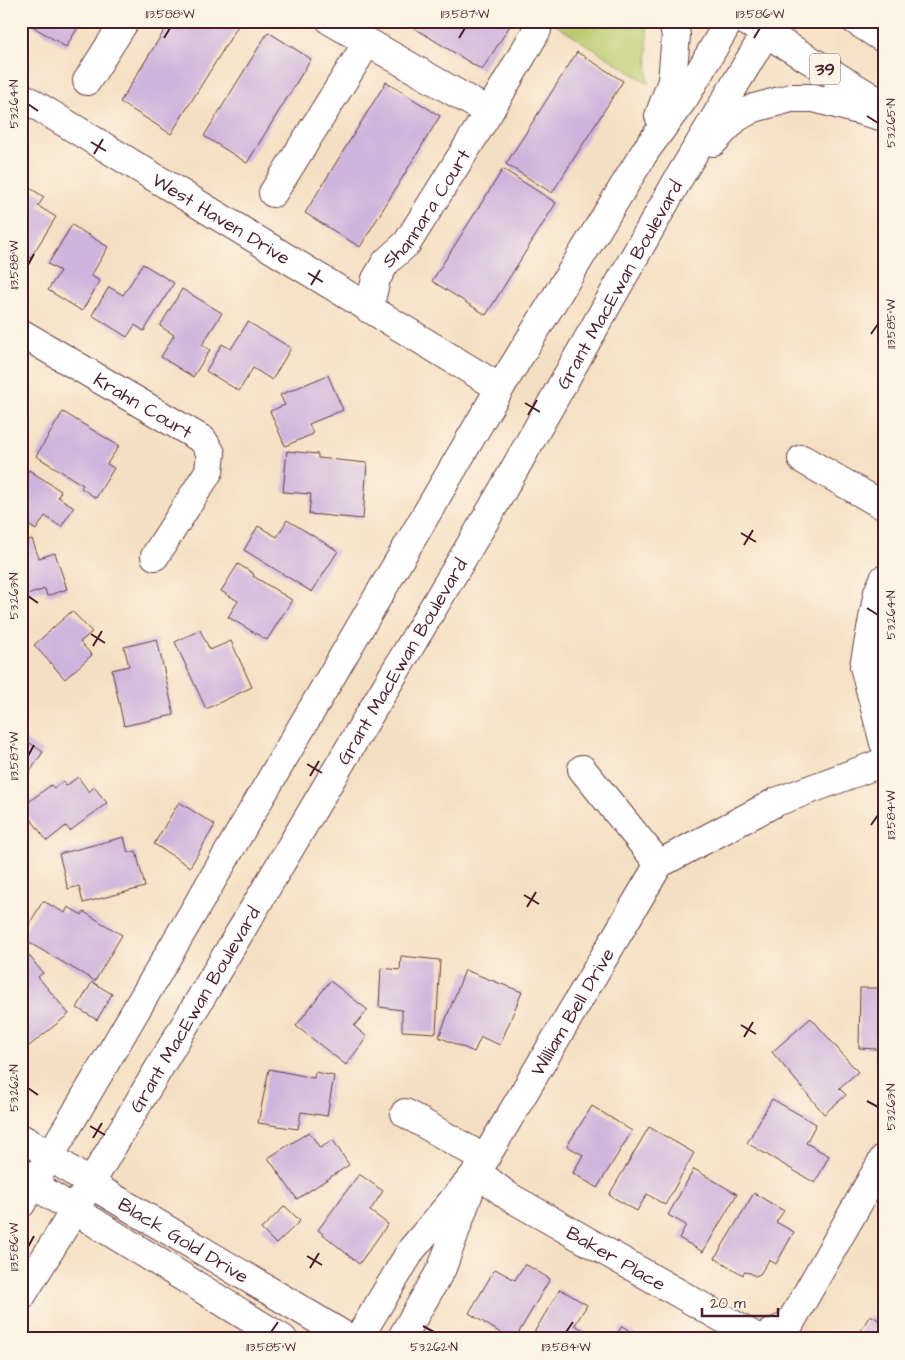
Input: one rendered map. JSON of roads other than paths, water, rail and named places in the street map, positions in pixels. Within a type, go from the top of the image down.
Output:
[{"type":"main road","points":[[87,81],[125,21]]},
{"type":"main road","points":[[331,21],[489,112]]},
{"type":"main road","points":[[646,150],[672,81],[676,35],[672,21]]},
{"type":"main road","points":[[25,1188],[49,1157],[500,388],[646,150],[685,96],[729,21]]},
{"type":"main road","points":[[856,21],[884,39]]},
{"type":"main road","name":"39","points":[[762,25],[884,105]]},
{"type":"main road","name":"Grant MacEwan Boulevard","points":[[21,1297],[493,507],[680,176],[762,25]]},
{"type":"main road","name":"Shannara Court","points":[[370,309],[393,289],[402,272],[407,243],[489,112],[537,30]]},
{"type":"main road","points":[[274,193],[367,43]]},
{"type":"main road","name":"West Haven Drive","points":[[22,97],[500,388]]},
{"type":"main road","points":[[680,176],[736,118],[754,108],[791,98],[814,98],[884,117]]},
{"type":"main road","name":"Krahn Court","points":[[21,333],[203,440],[210,453],[209,471],[155,556]]},
{"type":"main road","points":[[802,459],[884,506]]},
{"type":"main road","points":[[884,579],[878,592],[864,666],[884,742]]},
{"type":"main road","points":[[582,769],[658,864],[776,802],[884,762]]},
{"type":"main road","name":"William Bell Drive","points":[[358,1339],[412,1249],[481,1166],[658,864]]},
{"type":"main road","points":[[405,1113],[481,1166]]},
{"type":"main road","name":"Black Gold Drive","points":[[21,1138],[90,1183],[350,1339]]},
{"type":"main road","name":"Baker Place","points":[[481,1166],[508,1196],[759,1339],[789,1325],[884,1158]]},
{"type":"main road","name":"William Bell Drive","points":[[401,1339],[442,1268],[481,1166]]},
{"type":"main road","name":"Black Gold Drive","points":[[25,1188],[74,1211],[283,1339]]}]
